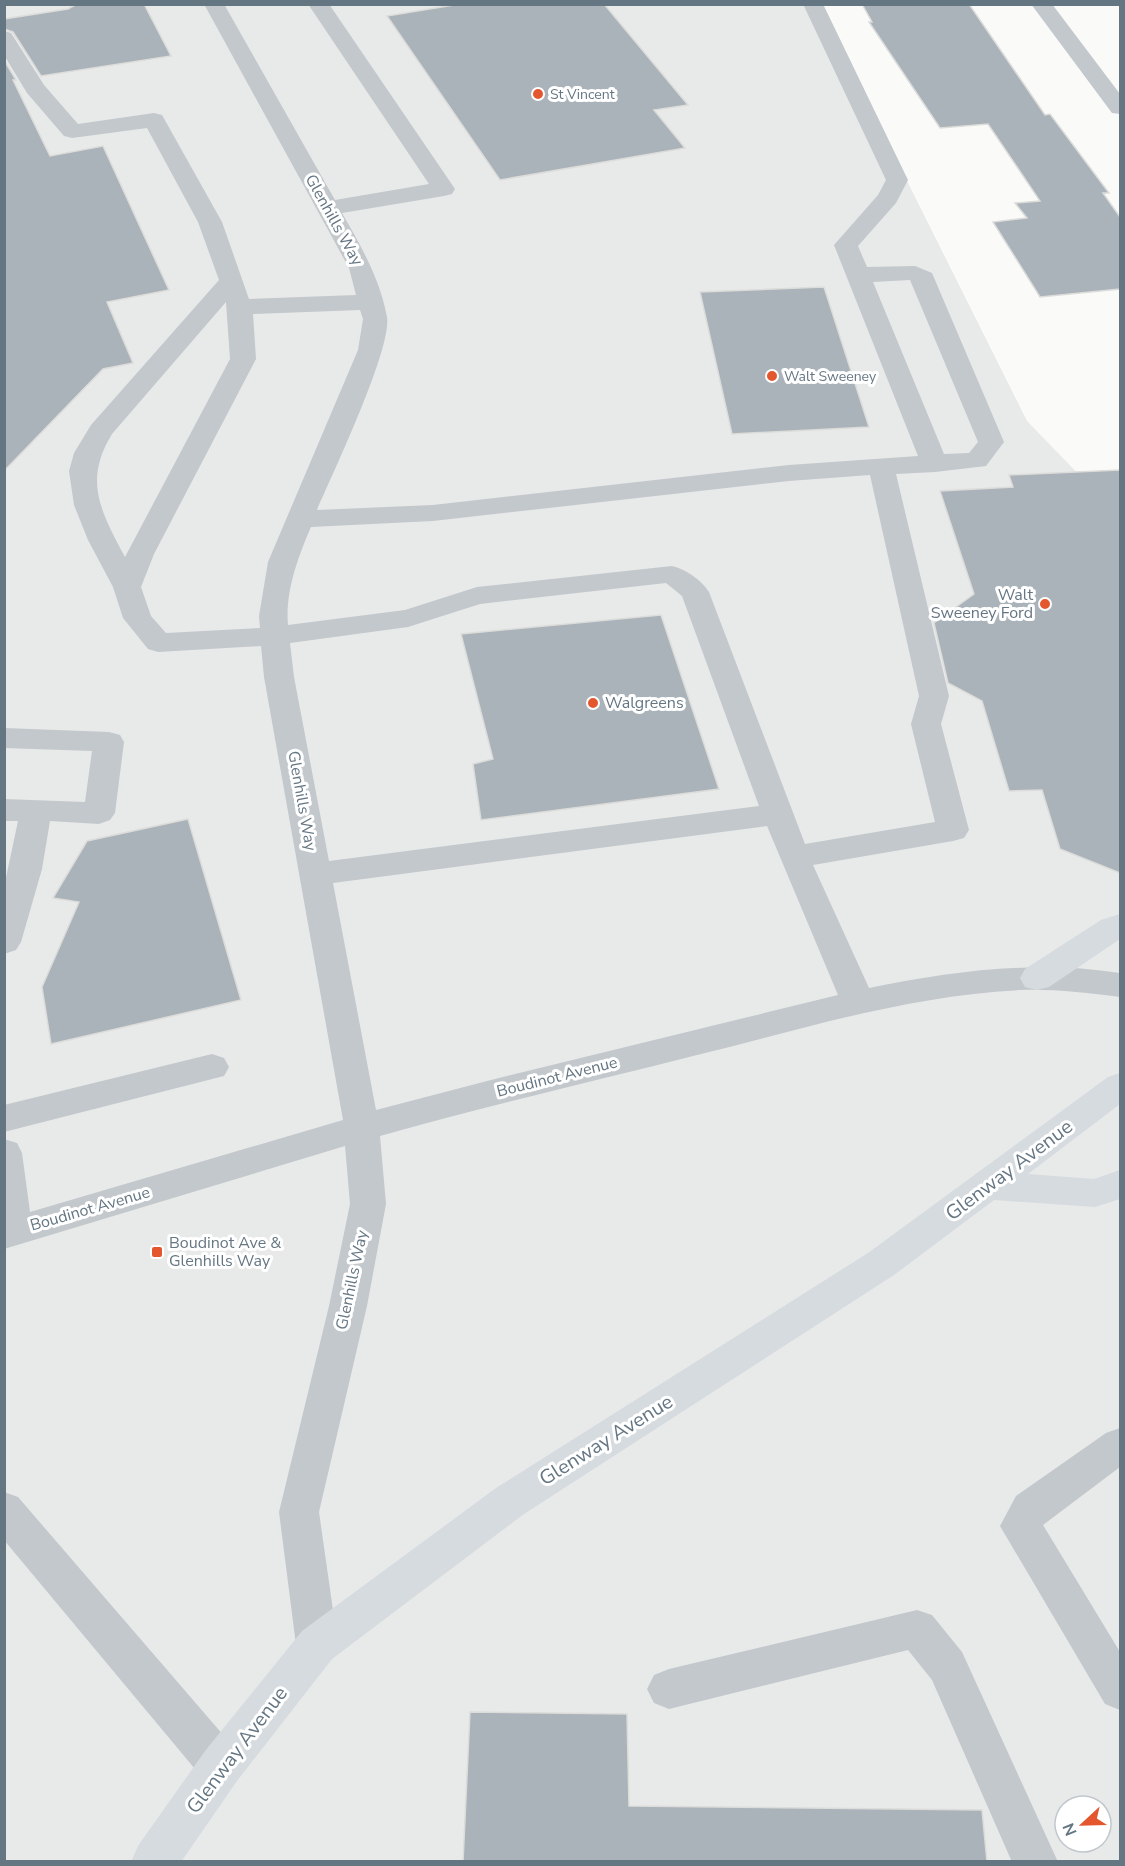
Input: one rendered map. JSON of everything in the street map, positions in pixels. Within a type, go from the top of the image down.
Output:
[{"type":"main road","points":[[1037,978],[1113,928],[1120,926]]},
{"type":"main road","name":"Glenway Avenue","points":[[154,1862],[221,1767],[317,1645],[510,1501],[881,1264],[1120,1086]]},
{"type":"main road","points":[[988,1185],[1095,1193],[1120,1184]]},
{"type":"street","name":"Glenhills Way","points":[[214,4],[361,268],[375,319],[371,350],[282,562],[273,616],[279,677],[362,1129],[368,1204],[348,1306],[299,1512],[317,1645]]},
{"type":"street","points":[[318,4],[444,189],[328,208]]},
{"type":"street","points":[[813,4],[897,180],[888,198],[846,245],[935,464]]},
{"type":"street","points":[[1041,4],[1120,108]]},
{"type":"street","points":[[4,38],[35,88],[72,131],[154,120],[210,222],[240,307],[243,359],[140,554],[127,587]]},
{"type":"street","points":[[301,519],[433,513],[789,473],[977,460],[992,442],[923,278],[915,273],[858,275]]},
{"type":"street","points":[[231,281],[100,431],[85,456],[81,482],[89,509],[127,587],[137,618],[158,644],[275,636],[408,618],[477,596],[672,574],[695,592],[794,857],[859,1003]]},
{"type":"street","points":[[240,307],[371,302]]},
{"type":"street","points":[[794,857],[953,830],[926,724],[934,696],[881,467]]},
{"type":"street","points":[[4,738],[110,742],[99,813],[4,810]]},
{"type":"street","points":[[4,942],[26,869],[36,810]]},
{"type":"street","points":[[315,874],[777,814]]},
{"type":"street","name":"Boudinot Avenue","points":[[9,1232],[457,1102],[859,1003],[962,983],[1037,978],[1120,985]]},
{"type":"street","points":[[4,1119],[212,1067]]},
{"type":"street","points":[[4,1153],[9,1232]]},
{"type":"street","points":[[1120,1445],[1030,1509],[1020,1526],[1120,1690]]},
{"type":"street","points":[[4,1510],[221,1767]]},
{"type":"street","points":[[669,1689],[917,1629],[947,1665],[1035,1862]]},
{"type":"shaded area","points":[[5,5],[819,5],[1027,421],[1120,517],[1120,1861],[5,1862]]},
{"type":"building","points":[[77,4],[144,4],[171,56],[41,76],[13,32],[4,29],[4,19],[68,9]]},
{"type":"building","points":[[460,4],[604,4],[688,105],[654,110],[685,148],[500,180],[387,16]]},
{"type":"building","points":[[862,4],[969,4],[1045,115],[1050,114],[1109,193],[1103,193],[1120,217],[1120,289],[1040,297],[993,222],[1027,218],[1015,203],[1040,201],[988,124],[940,128],[869,22],[872,22]]},
{"type":"building","points":[[4,60],[16,80],[13,80],[50,156],[103,146],[169,290],[107,302],[133,363],[103,369],[4,471]]},
{"type":"building","points":[[824,287],[869,427],[732,434],[700,292]]},
{"type":"building","points":[[1120,470],[1120,873],[1060,849],[1042,790],[1009,791],[982,701],[948,683],[934,623],[974,594],[940,491],[1013,487],[1009,475]]},
{"type":"building","points":[[661,615],[719,789],[481,820],[473,764],[493,759],[461,634]]},
{"type":"building","points":[[188,819],[241,1000],[51,1044],[42,987],[79,902],[53,898],[87,841]]},
{"type":"building","points":[[470,1712],[627,1714],[629,1806],[982,1810],[987,1862],[463,1862]]},
{"type":"place","name":"St Vincent","points":[[538,94]]},
{"type":"place","name":"Walt Sweeney","points":[[772,376]]},
{"type":"place","name":"Walt Sweeney Ford","points":[[1045,604]]},
{"type":"place","name":"Walgreens","points":[[593,703]]},
{"type":"place","name":"Boudinot Ave & Glenhills Way","points":[[157,1252]]}]
